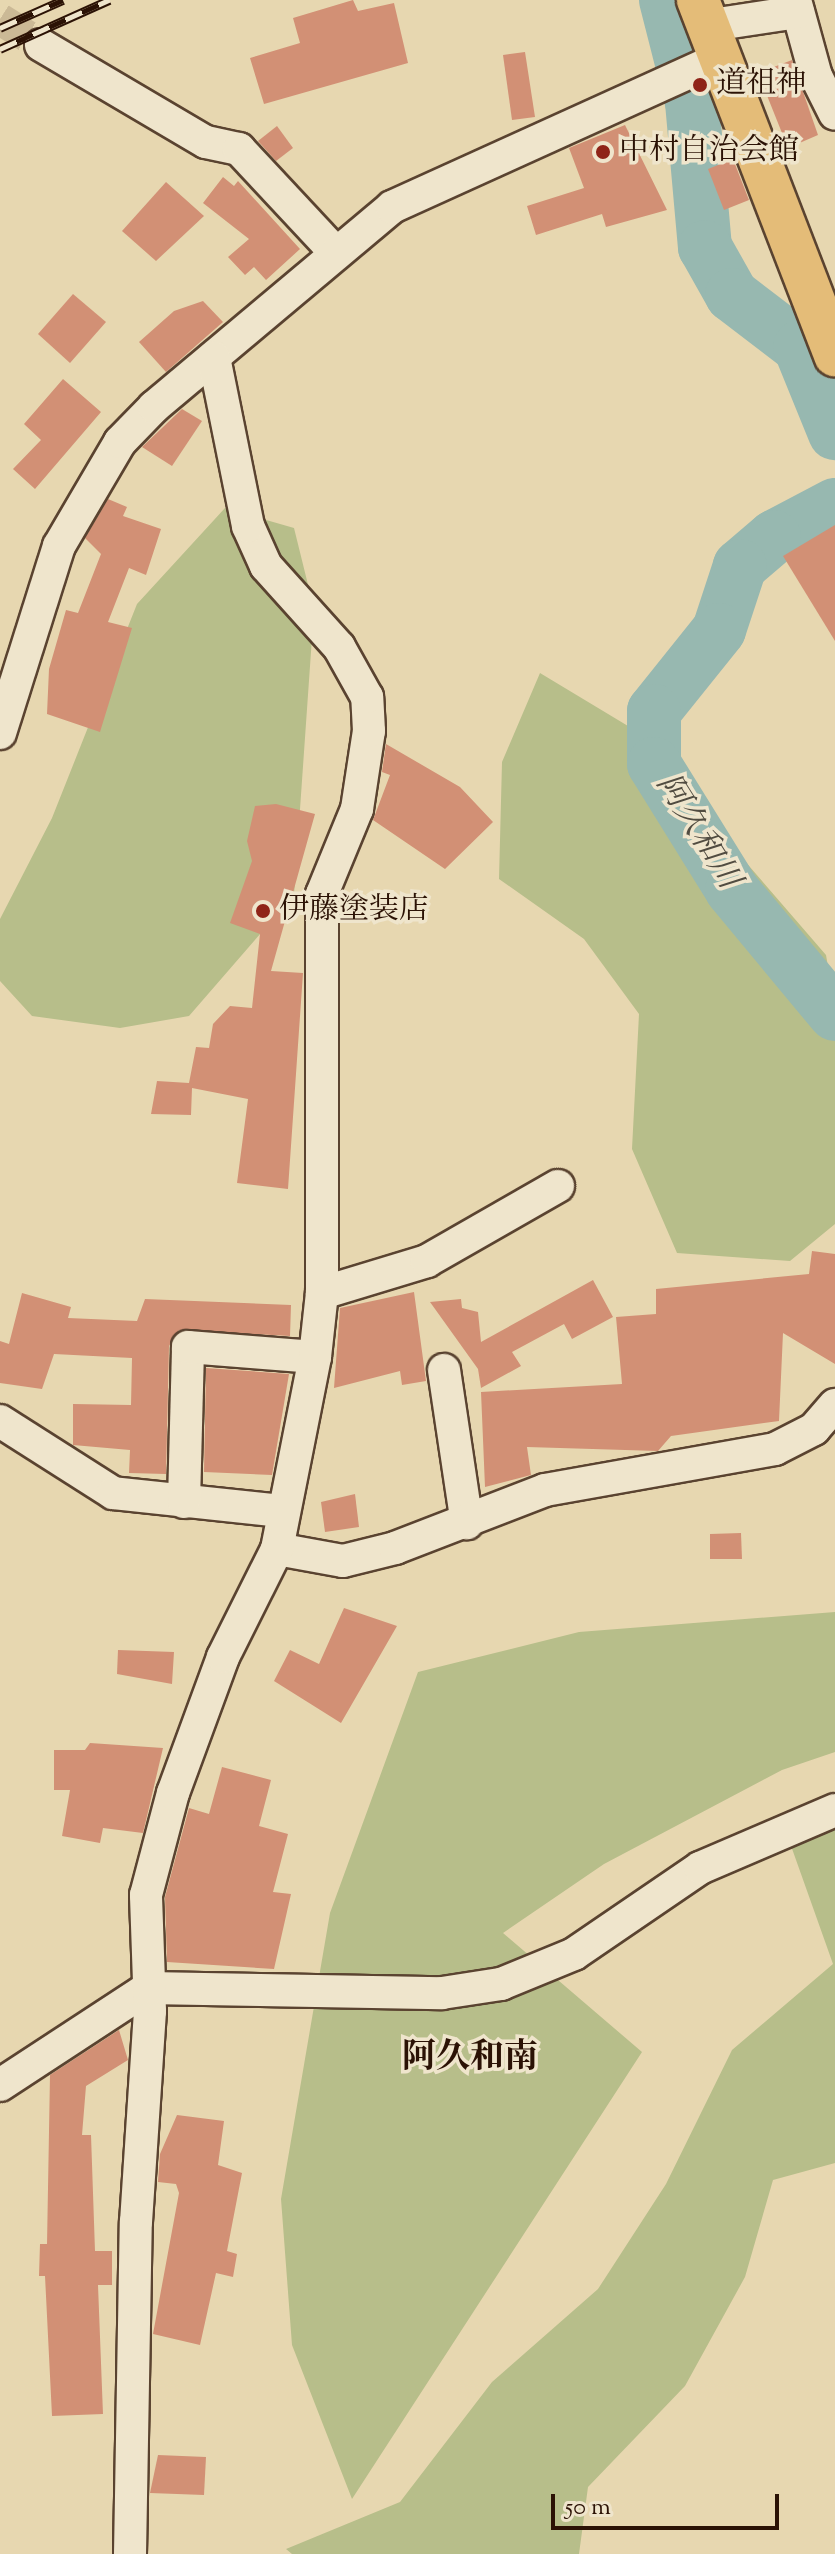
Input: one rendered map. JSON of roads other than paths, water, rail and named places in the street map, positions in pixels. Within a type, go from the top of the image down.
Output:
[{"type":"main road","points":[[704,39],[835,355]]},
{"type":"street","points":[[0,733],[35,610],[92,484],[137,424],[335,252],[392,207],[445,178],[668,82],[704,39],[797,6],[835,114]]},
{"type":"street","points":[[41,45],[206,142],[239,149],[335,252]]},
{"type":"street","points":[[130,2554],[148,1988],[146,1895],[173,1793],[249,1594],[277,1549],[282,1511],[315,1357],[322,1293],[322,894],[357,809],[367,697],[339,647],[266,566],[248,526],[214,357]]},
{"type":"street","points":[[322,1293],[427,1261],[558,1186]]},
{"type":"street","points":[[184,1502],[188,1347],[315,1357]]},
{"type":"street","points":[[444,1370],[467,1523]]},
{"type":"street","points":[[277,1549],[343,1561],[467,1523],[545,1490],[775,1449],[814,1429],[835,1405]]},
{"type":"street","points":[[0,1421],[113,1493],[282,1511]]},
{"type":"street","points":[[0,2085],[148,1988],[442,1993],[501,1984],[574,1954],[700,1868],[835,1810]]},
{"type":"waterway","name":"阿久和川","points":[[666,0],[692,102],[705,247],[732,295],[800,347],[835,433]]},
{"type":"waterway","name":"阿久和川","points":[[835,505],[774,537],[740,566],[719,630],[654,711],[654,764],[732,890],[835,1014]]},
{"type":"tunnel","points":[[0,19],[41,45]]},
{"type":"railway","points":[[0,28],[63,0]]},
{"type":"railway","points":[[0,49],[109,0]]},
{"type":"place","name":"道祖神","points":[[700,85]]},
{"type":"place","name":"中村自治会館","points":[[603,152]]},
{"type":"place","name":"伊藤塗装店","points":[[263,911]]},
{"type":"district","name":"阿久和南","points":[[470,2059]]}]
